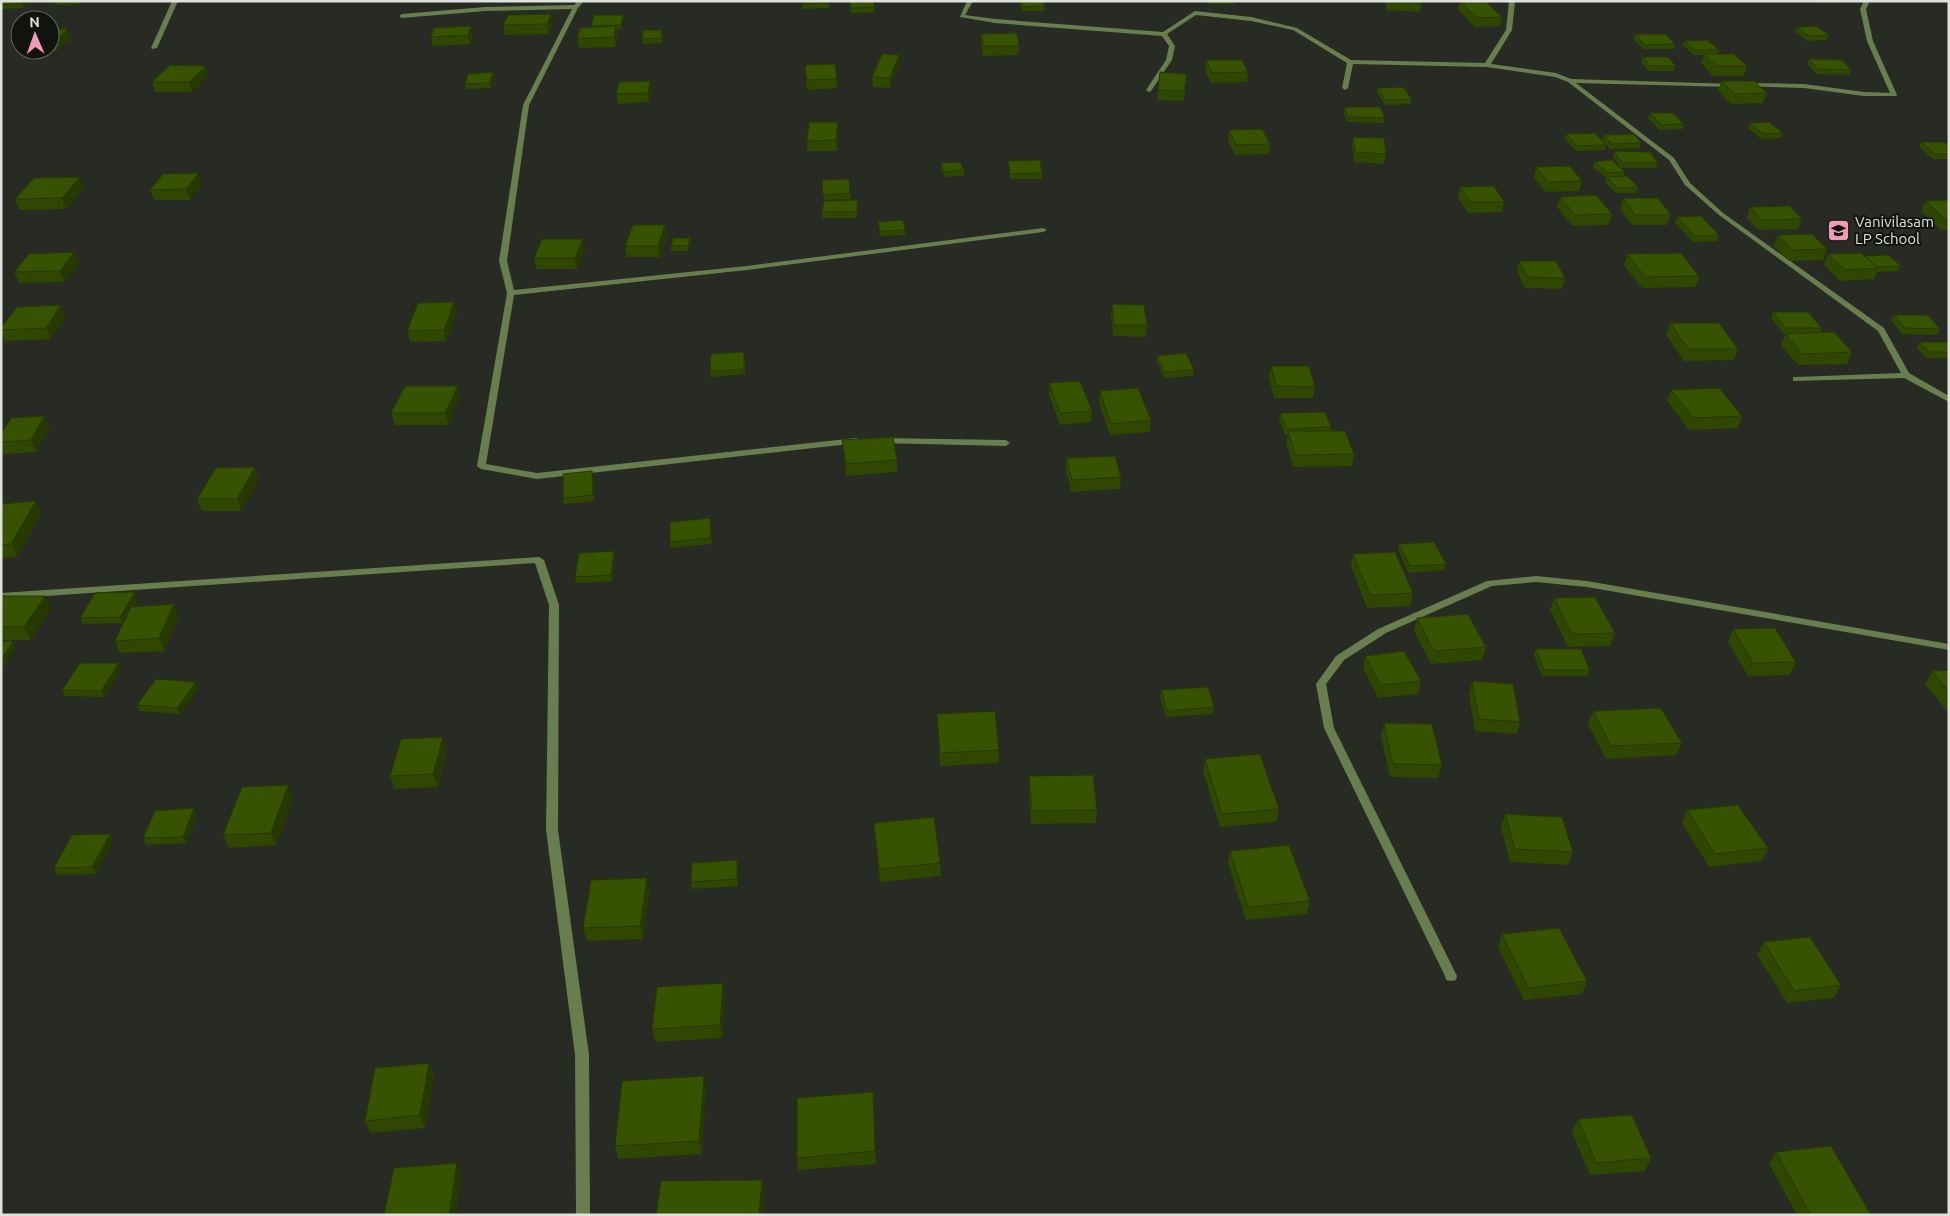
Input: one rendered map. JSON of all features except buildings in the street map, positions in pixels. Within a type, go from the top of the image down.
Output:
[{"type":"street","points":[[154,48],[175,1]]},
{"type":"street","points":[[970,1],[962,16],[995,21],[1164,34],[1195,13],[1251,19],[1295,29],[1350,62],[1488,65],[1556,75],[1570,81],[1672,159],[1687,184],[1721,214],[1881,330],[1906,375],[1949,400]]},
{"type":"street","points":[[1488,65],[1509,30],[1512,1]]},
{"type":"street","points":[[1570,81],[1804,86],[1864,94],[1894,95],[1870,41],[1862,9],[1866,1]]},
{"type":"street","points":[[402,16],[579,4]]},
{"type":"street","points":[[579,4],[526,105],[503,261],[512,293],[481,466],[537,476],[858,441],[1006,443]]},
{"type":"street","points":[[1149,90],[1169,60],[1172,46],[1164,34]]},
{"type":"street","points":[[1344,88],[1350,62]]},
{"type":"street","points":[[512,293],[747,268],[1043,230]]},
{"type":"street","points":[[1796,379],[1906,375]]},
{"type":"street","points":[[1,596],[539,560],[554,606],[552,830],[582,1055],[584,1215]]},
{"type":"street","points":[[1451,976],[1329,728],[1321,684],[1340,658],[1382,631],[1490,583],[1536,579],[1587,584],[1949,647]]},
{"type":"place","name":"Vanivilasam LP School","points":[[1839,231]]}]
